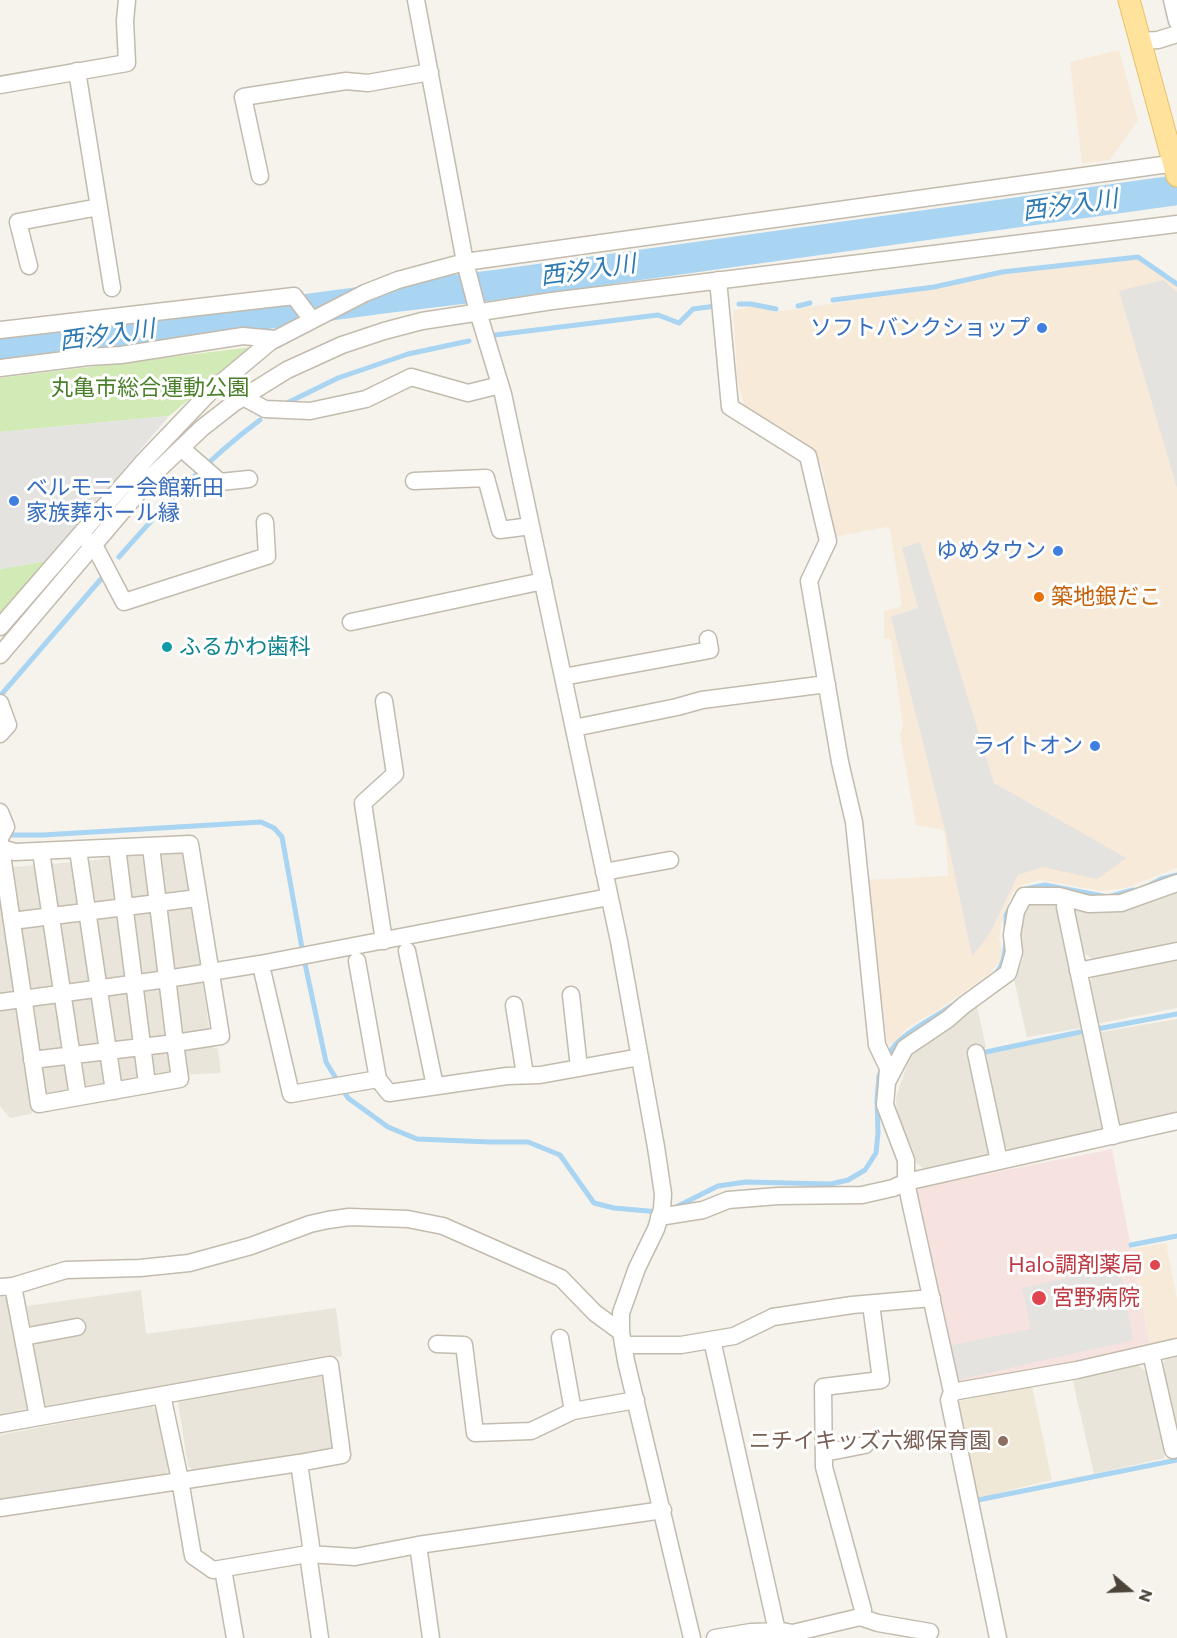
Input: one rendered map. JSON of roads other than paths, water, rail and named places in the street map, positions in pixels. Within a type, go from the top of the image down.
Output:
[{"type":"main road","points":[[1129,0],[1176,167]]},
{"type":"street","points":[[0,85],[127,63],[125,21],[127,0]]},
{"type":"street","points":[[416,0],[467,269],[500,385],[574,728],[609,897],[656,1147],[663,1194],[656,1229],[637,1268],[621,1313],[622,1339],[692,1638]]},
{"type":"street","points":[[1172,0],[1177,21]]},
{"type":"street","points":[[1141,41],[1158,40],[1177,34]]},
{"type":"street","points":[[77,72],[112,288]]},
{"type":"street","points":[[260,176],[243,98],[346,81],[368,83],[430,72]]},
{"type":"street","points":[[0,655],[19,633],[144,461],[182,420],[239,367],[280,337],[365,293],[398,280],[467,269],[1176,167]]},
{"type":"street","points":[[29,266],[18,222],[99,207]]},
{"type":"street","points":[[19,633],[1,623],[202,428],[243,397],[287,370],[342,345],[384,330],[476,306],[552,301],[1177,224]]},
{"type":"street","points":[[717,280],[730,407],[808,456],[828,541],[809,581],[840,762],[854,822],[877,1045],[887,1075],[885,1105],[906,1160],[906,1182],[952,1392],[949,1400],[998,1638]]},
{"type":"street","points":[[0,330],[294,296],[312,320]]},
{"type":"street","points":[[0,368],[121,355],[243,336],[280,337]]},
{"type":"street","points":[[243,397],[265,409],[310,411],[366,399],[411,377],[468,393],[500,385]]},
{"type":"street","points":[[181,448],[220,482],[249,478]]},
{"type":"street","points":[[414,480],[486,478],[500,530],[531,526]]},
{"type":"street","points":[[87,540],[124,602],[267,556],[265,522]]},
{"type":"street","points":[[351,622],[543,581]]},
{"type":"street","points":[[563,676],[710,650],[708,639]]},
{"type":"street","points":[[574,728],[702,700],[827,684]]},
{"type":"street","points":[[384,701],[395,774],[363,803],[384,941]]},
{"type":"street","points":[[0,704],[8,725],[0,734]]},
{"type":"street","points":[[1,836],[15,852],[190,844],[221,1036],[32,1060]]},
{"type":"street","points":[[1,836],[39,1104],[180,1079],[151,847]]},
{"type":"street","points":[[117,848],[147,1084]]},
{"type":"street","points":[[78,850],[114,1091]]},
{"type":"street","points":[[41,852],[78,1097]]},
{"type":"street","points":[[604,872],[670,860]]},
{"type":"street","points":[[887,1075],[905,1048],[1008,974],[1014,952],[1012,934],[1016,911],[1024,896],[1059,896],[1089,904],[1120,903],[1177,883]]},
{"type":"street","points":[[0,1002],[211,973],[315,955],[609,897]]},
{"type":"street","points":[[12,921],[198,898]]},
{"type":"street","points":[[1065,907],[1113,1136]]},
{"type":"street","points":[[407,951],[435,1086]]},
{"type":"street","points":[[1078,971],[1177,951]]},
{"type":"street","points":[[357,961],[378,1079],[389,1093],[507,1076],[540,1074],[640,1057]]},
{"type":"street","points":[[263,974],[291,1094],[378,1079]]},
{"type":"street","points":[[571,995],[579,1068]]},
{"type":"street","points":[[514,1005],[525,1075]]},
{"type":"street","points":[[976,1053],[999,1161]]},
{"type":"street","points":[[659,1216],[704,1210],[729,1200],[778,1196],[862,1195],[893,1188],[906,1182],[1177,1121]]},
{"type":"street","points":[[38,1417],[23,1336],[7,1286],[66,1270],[140,1268],[189,1263],[251,1246],[310,1224],[349,1217],[408,1219],[442,1226],[561,1278],[622,1339],[681,1345],[734,1336],[773,1317],[932,1298]]},
{"type":"street","points":[[860,1617],[863,1610],[824,1467],[823,1387],[881,1380],[871,1304]]},
{"type":"street","points":[[23,1336],[77,1327]]},
{"type":"street","points":[[560,1338],[573,1411]]},
{"type":"street","points":[[712,1340],[777,1631]]},
{"type":"street","points":[[437,1344],[464,1345],[475,1433],[531,1431],[573,1411],[636,1400]]},
{"type":"street","points":[[952,1392],[1077,1370],[1177,1347]]},
{"type":"street","points":[[1151,1353],[1173,1450]]},
{"type":"street","points":[[0,1424],[330,1365],[342,1455],[0,1508]]},
{"type":"street","points":[[162,1395],[193,1556],[213,1570],[308,1554],[355,1557],[418,1545],[663,1510]]},
{"type":"street","points":[[824,1453],[865,1445]]},
{"type":"street","points":[[298,1463],[311,1545],[308,1554],[320,1638]]},
{"type":"street","points":[[418,1545],[431,1638]]},
{"type":"street","points":[[223,1569],[235,1638]]},
{"type":"street","points":[[715,1638],[730,1634],[777,1631],[793,1633],[860,1617],[878,1623],[930,1632]]},
{"type":"waterway","name":"西汐入川","points":[[0,350],[503,284],[1177,190]]},
{"type":"waterway","points":[[833,300],[934,287],[1002,272],[1138,257],[1177,284]]},
{"type":"waterway","points":[[798,306],[810,303]]},
{"type":"waterway","points":[[739,304],[776,309]]},
{"type":"waterway","points":[[495,335],[658,315],[679,323],[693,309],[716,306]]},
{"type":"waterway","points":[[285,404],[338,378],[408,354],[469,341]]},
{"type":"waterway","points":[[119,557],[203,468],[260,420]]},
{"type":"waterway","points":[[0,696],[101,579]]},
{"type":"waterway","points":[[5,835],[43,835],[261,822],[274,828],[282,837],[304,959],[326,1062],[348,1098],[388,1127],[417,1139],[528,1142],[560,1155],[594,1203],[614,1208],[659,1212]]},
{"type":"waterway","points":[[1148,886],[1161,879],[1177,875]]},
{"type":"waterway","points":[[1025,889],[1045,885],[1108,897],[1133,890]]},
{"type":"waterway","points":[[1006,926],[1006,915],[1011,906]]},
{"type":"waterway","points":[[997,972],[1003,962],[1006,941]]},
{"type":"waterway","points":[[887,1058],[906,1035],[951,1006]]},
{"type":"waterway","points":[[1097,1029],[1177,1014]]},
{"type":"waterway","points":[[986,1052],[1085,1031]]},
{"type":"waterway","points":[[676,1207],[718,1186],[746,1182],[831,1184],[848,1180],[865,1170],[876,1153],[877,1100],[879,1076],[882,1069]]},
{"type":"waterway","points":[[1131,1245],[1177,1236]]},
{"type":"waterway","points":[[973,1501],[1177,1460]]},
{"type":"place","name":"ソフトバンクショップ","points":[[1042,328]]},
{"type":"place","name":"ベルモニー会館新田 家族葬ホール縁","points":[[14,501]]},
{"type":"place","name":"ゆめタウン","points":[[1058,551]]},
{"type":"place","name":"築地銀だこ","points":[[1039,597]]},
{"type":"place","name":"ふるかわ歯科","points":[[167,647]]},
{"type":"place","name":"ライトオン","points":[[1095,746]]},
{"type":"place","name":"Halo調剤薬局","points":[[1155,1265]]},
{"type":"place","name":"宮野病院","points":[[1039,1298]]},
{"type":"place","name":"ニチイキッズ六郷保育園","points":[[1003,1441]]},
{"type":"park label","name":"丸亀市総合運動公園","points":[[150,388]]}]
